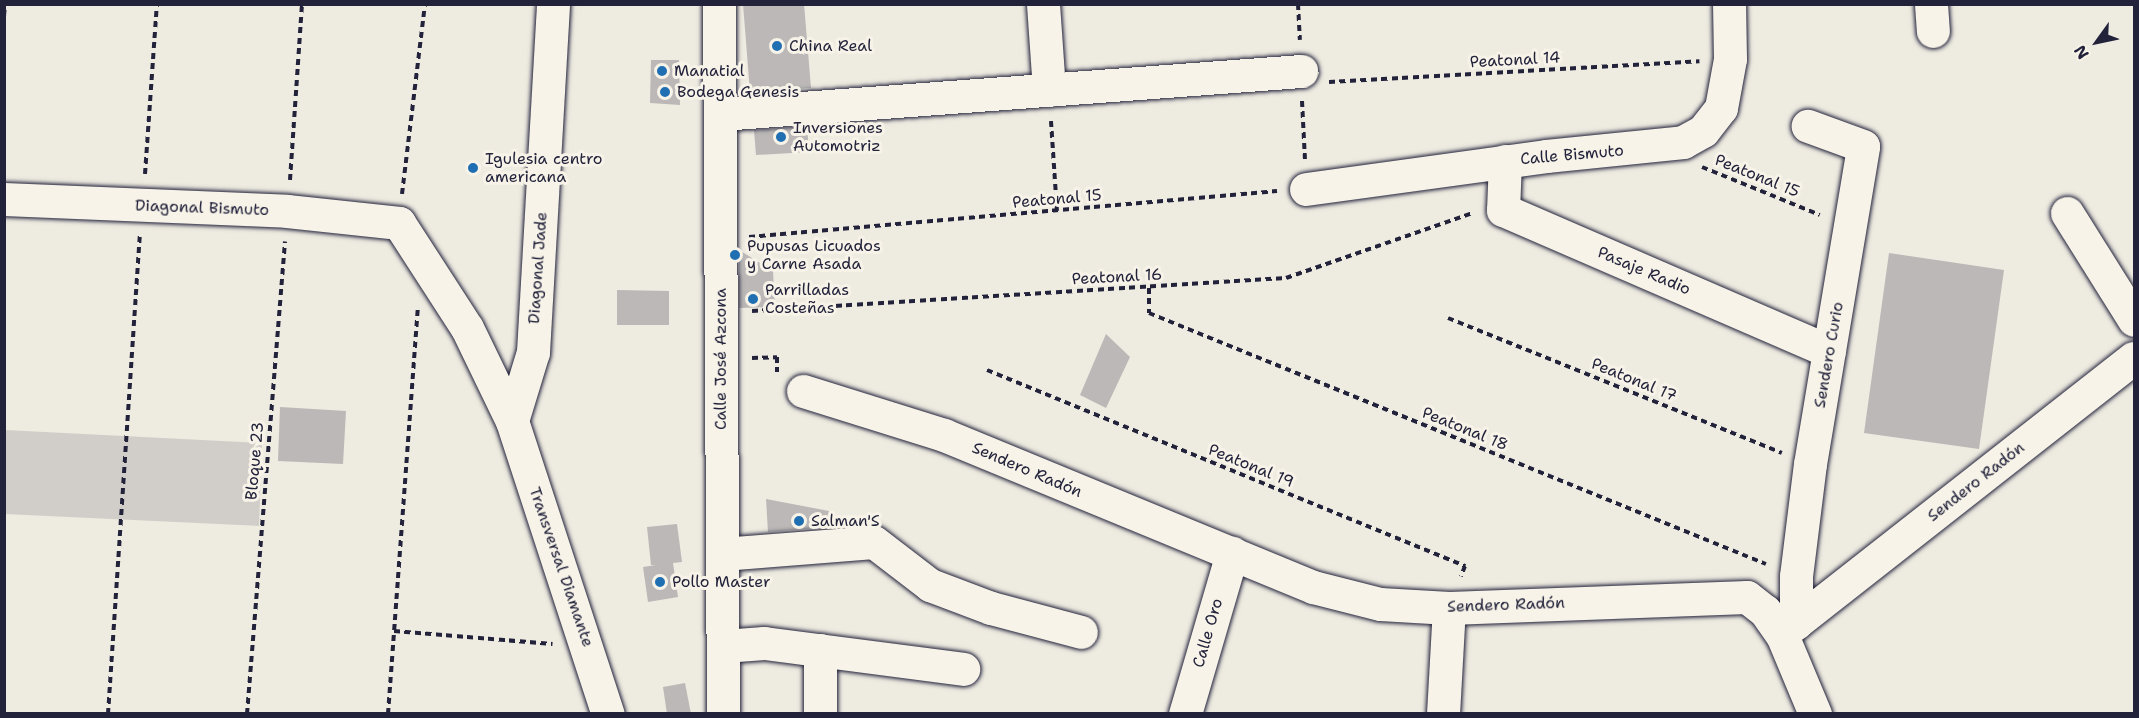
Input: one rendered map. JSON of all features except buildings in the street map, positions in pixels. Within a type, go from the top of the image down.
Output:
[{"type":"street","name":"Diagonal Jade","points":[[512,422],[533,352],[554,4]]},
{"type":"street","name":"Calle José Azcona","points":[[719,4],[723,714]]},
{"type":"street","points":[[1043,4],[1049,90]]},
{"type":"street","name":"Calle Bismuto","points":[[1306,189],[1505,162],[1683,142],[1703,131],[1721,108],[1730,59],[1729,4]]},
{"type":"street","points":[[721,114],[1049,90],[1313,77]]},
{"type":"street","name":"Sendero Curio","points":[[1789,629],[1810,465],[1863,146],[1808,126]]},
{"type":"street","points":[[1503,210],[1505,162]]},
{"type":"street","name":"Diagonal Bismuto","points":[[4,199],[142,207],[287,211],[399,223]]},
{"type":"street","name":"Pasaje Radio","points":[[1503,210],[1829,351]]},
{"type":"street","points":[[2067,213],[2134,320]]},
{"type":"street","name":"Transversal Diamante","points":[[399,223],[467,328],[512,422],[588,647],[608,714]]},
{"type":"street","name":"Sendero Radón","points":[[803,392],[944,435],[1313,586],[1380,604],[1449,608],[1747,597],[1789,629],[2134,358]]},
{"type":"street","points":[[722,554],[874,542],[930,585],[991,608],[1081,632]]},
{"type":"street","name":"Calle Oro","points":[[1185,714],[1232,554]]},
{"type":"street","points":[[1443,714],[1449,608]]},
{"type":"street","points":[[1789,629],[1815,714]]},
{"type":"street","points":[[723,646],[764,643],[963,669]]},
{"type":"street","points":[[820,650],[820,714]]},
{"type":"path","points":[[4,16],[5,4]]},
{"type":"path","points":[[108,714],[157,4]]},
{"type":"path","name":"Bloque 23","points":[[247,714],[302,4]]},
{"type":"path","points":[[399,223],[425,4]]},
{"type":"path","name":"Peatonal 14","points":[[1313,77],[1730,59]]},
{"type":"path","points":[[1049,90],[1058,211]]},
{"type":"path","name":"Peatonal 15","points":[[1698,165],[1850,227]]},
{"type":"path","name":"Peatonal 15","points":[[721,239],[1306,189]]},
{"type":"path","name":"Peatonal 16","points":[[721,312],[1287,278],[1477,211],[1503,210]]},
{"type":"path","name":"Peatonal 18","points":[[1149,288],[1149,313],[1796,576]]},
{"type":"path","points":[[388,714],[419,300]]},
{"type":"path","name":"Peatonal 17","points":[[1448,318],[1810,465]]},
{"type":"path","name":"Peatonal 19","points":[[987,370],[1465,566],[1449,608]]},
{"type":"path","points":[[394,631],[588,647]]},
{"type":"shaded area","points":[[5,430],[262,443],[259,526],[5,514]]},
{"type":"place","name":"China Real","points":[[777,46]]},
{"type":"place","name":"Manatial","points":[[662,71]]},
{"type":"place","name":"Bodega Genesis","points":[[665,92]]},
{"type":"place","name":"Inversiones Automotriz","points":[[781,137]]},
{"type":"place","name":"Igulesia centro americana","points":[[473,168]]},
{"type":"place","name":"Pupusas Licuados y Carne Asada","points":[[735,255]]},
{"type":"place","name":"Parrilladas Costeñas","points":[[753,299]]},
{"type":"place","name":"Salman'S","points":[[799,521]]},
{"type":"place","name":"Pollo Master","points":[[660,582]]}]
